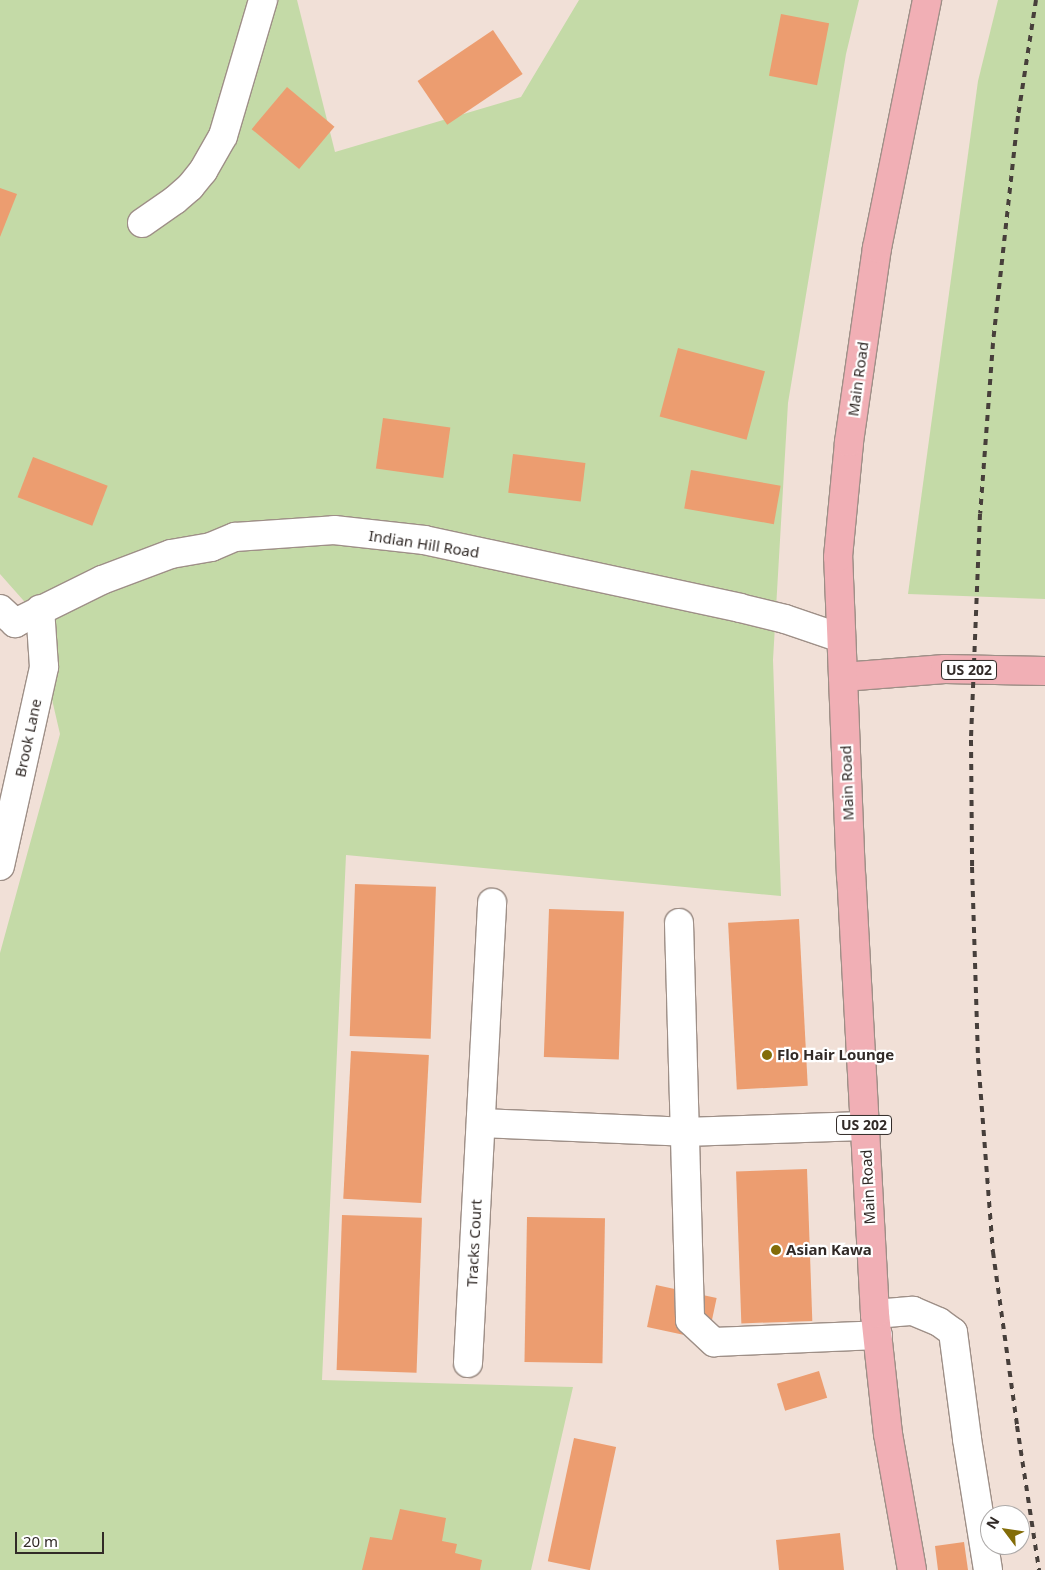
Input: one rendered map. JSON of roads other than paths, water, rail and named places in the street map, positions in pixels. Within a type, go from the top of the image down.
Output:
[{"type":"main road","name":"Main Road","points":[[912,1570],[888,1434],[877,1324],[864,1126],[838,557],[850,442],[877,248],[927,0]]},
{"type":"main road","name":"US 202","points":[[843,677],[945,669],[1045,670]]},
{"type":"street","points":[[142,223],[190,187],[203,171],[223,136],[263,0]]},
{"type":"street","name":"Indian Hill Road","points":[[5,621],[40,609],[102,580],[171,554],[212,547],[235,536],[334,530],[444,544],[740,608],[785,619],[841,638]]},
{"type":"street","name":"Brook Lane","points":[[0,866],[44,667],[40,609]]},
{"type":"street","name":"Tracks Court","points":[[468,1363],[492,903]]},
{"type":"street","points":[[679,922],[690,1320],[714,1342],[877,1324],[914,1311],[939,1322],[953,1332],[967,1439],[988,1570]]},
{"type":"street","points":[[481,1123],[684,1132],[864,1126]]},
{"type":"railway","points":[[1036,0],[1018,116],[993,343],[980,514],[971,740],[972,867],[978,1058],[993,1252],[1039,1570]]},
{"type":"place","name":"Flo Hair Lounge","points":[[767,1055]]},
{"type":"place","name":"Asian Kawa","points":[[776,1250]]}]
